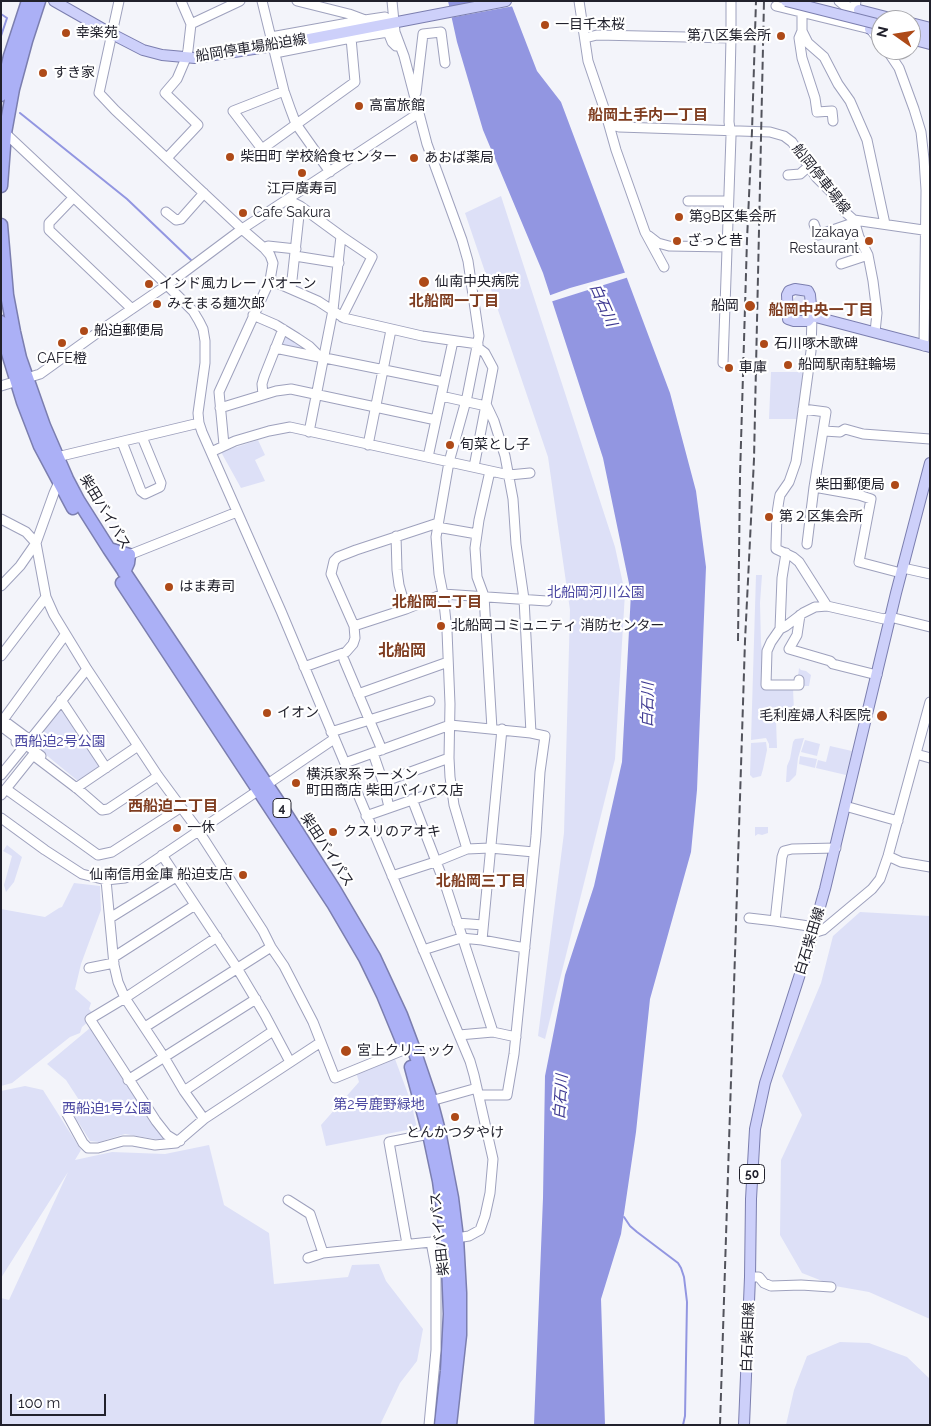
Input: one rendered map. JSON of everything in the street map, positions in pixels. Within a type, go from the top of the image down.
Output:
[{"type":"highway","points":[[1,94],[10,56],[28,1]]},
{"type":"highway","points":[[1,186],[3,131],[18,66],[39,1]]},
{"type":"highway","name":"柴田バイパス","points":[[1,225],[7,295],[21,380],[37,408],[57,457],[78,500],[262,787],[334,905],[365,958],[383,994],[406,1049],[429,1134],[452,1238],[460,1293],[460,1335],[450,1425]]},
{"type":"highway","name":"柴田バイパス","points":[[1,322],[21,380],[40,446],[86,529],[334,889],[374,957],[401,1015],[431,1101],[445,1157],[452,1198],[450,1314],[447,1370],[441,1425]]},
{"type":"highway","points":[[109,549],[129,556],[124,572]]},
{"type":"main road","name":"船岡停車場船迫線","points":[[54,1],[143,50],[186,58],[203,58],[273,46],[393,21],[506,1]]},
{"type":"main road","points":[[786,1],[871,22]]},
{"type":"main road","points":[[857,6],[871,11]]},
{"type":"main road","points":[[812,316],[927,347]]},
{"type":"main road","name":"白石柴田線","points":[[744,1425],[754,1129],[766,1082],[814,930],[836,848],[890,617],[930,463]]},
{"type":"street","points":[[119,1],[99,93],[264,248],[270,255],[273,263],[270,280],[219,392],[224,445]]},
{"type":"street","points":[[167,158],[198,125],[165,92],[177,79],[186,58],[191,36],[191,24],[181,1]]},
{"type":"street","points":[[191,24],[240,1]]},
{"type":"street","points":[[262,1],[284,91],[296,124],[330,172]]},
{"type":"street","points":[[297,1],[365,20]]},
{"type":"street","points":[[392,1],[396,39],[404,56],[427,144],[468,261],[479,336],[449,462],[436,537],[447,631],[450,704],[449,758],[456,811],[467,850]]},
{"type":"street","points":[[579,1],[589,64],[616,150],[645,232],[664,267]]},
{"type":"street","points":[[723,363],[731,136],[729,122],[731,1]]},
{"type":"street","points":[[839,1],[845,6],[857,6],[870,29]]},
{"type":"street","points":[[776,6],[870,29]]},
{"type":"street","points":[[802,12],[802,31],[799,38],[802,58],[815,98],[817,112],[832,112],[833,122]]},
{"type":"street","points":[[273,46],[365,20],[385,17],[393,21]]},
{"type":"street","points":[[802,31],[812,48],[824,57],[838,84],[850,101],[867,140],[885,224]]},
{"type":"street","points":[[273,46],[388,32],[392,42],[404,56]]},
{"type":"street","points":[[415,98],[423,34],[441,32],[445,63]]},
{"type":"street","points":[[585,38],[597,35],[731,38]]},
{"type":"street","points":[[284,91],[233,111],[262,149],[355,82],[351,38]]},
{"type":"street","points":[[894,60],[899,68],[921,132],[927,231],[927,347]]},
{"type":"street","points":[[1,386],[40,374],[167,285],[242,229],[419,113]]},
{"type":"street","name":"船岡停車場線","points":[[609,123],[620,127],[770,132],[784,136],[792,142],[808,167],[831,192],[845,212],[854,220],[927,231]]},
{"type":"street","points":[[3,131],[167,285],[193,311],[199,321],[204,335],[205,363],[198,404],[199,423],[470,1061],[493,1159],[490,1193],[480,1230],[470,1236],[323,1253],[308,1258]]},
{"type":"street","points":[[788,175],[800,174],[808,167]]},
{"type":"street","points":[[166,212],[176,220],[182,219],[204,193]]},
{"type":"street","points":[[73,198],[49,224],[49,230],[132,309]]},
{"type":"street","points":[[288,200],[300,206],[372,257],[342,317]]},
{"type":"street","points":[[688,201],[728,202]]},
{"type":"street","points":[[291,289],[300,206]]},
{"type":"street","points":[[814,224],[818,235],[850,224],[854,220],[859,237],[868,255],[873,281],[877,313],[874,332]]},
{"type":"street","points":[[645,232],[658,243],[669,246],[726,247]]},
{"type":"street","points":[[309,432],[321,357],[333,310],[341,236]]},
{"type":"street","points":[[264,248],[268,246],[339,263]]},
{"type":"street","points":[[841,264],[868,255]]},
{"type":"street","points":[[270,280],[318,301],[342,317],[392,330],[477,346],[485,353],[493,368],[474,467]]},
{"type":"street","points":[[254,315],[283,329],[309,346],[321,357]]},
{"type":"street","points":[[812,316],[812,337],[794,469],[789,482],[780,495],[777,513],[776,549],[793,557],[802,566],[827,606]]},
{"type":"street","points":[[263,395],[262,384],[283,329]]},
{"type":"street","points":[[368,445],[392,330]]},
{"type":"street","points":[[428,457],[453,341]]},
{"type":"street","points":[[276,348],[444,382]]},
{"type":"street","points":[[220,408],[284,389],[290,389],[436,420]]},
{"type":"street","points":[[441,396],[486,405]]},
{"type":"street","points":[[486,405],[499,438],[509,475],[518,562],[524,599],[531,733]]},
{"type":"street","points":[[803,409],[826,412],[814,487],[808,544]]},
{"type":"street","points":[[57,457],[199,423]]},
{"type":"street","points":[[210,452],[224,445],[269,430],[290,428],[509,475],[530,473]]},
{"type":"street","points":[[824,431],[840,432],[844,430],[862,434],[930,439]]},
{"type":"street","points":[[122,442],[141,491],[145,494],[160,487],[161,483],[142,437]]},
{"type":"street","points":[[490,471],[475,548],[477,578],[484,596],[492,729]]},
{"type":"street","points":[[1,586],[20,566],[36,543],[59,482]]},
{"type":"street","points":[[814,487],[859,494],[871,499],[858,562],[930,574]]},
{"type":"street","points":[[129,556],[237,512]]},
{"type":"street","points":[[1,518],[26,532],[36,543],[46,597],[65,635],[158,776],[198,830],[263,931],[284,966],[313,1022],[335,1078],[406,1049]]},
{"type":"street","points":[[304,667],[346,652],[350,649],[355,638],[354,626],[331,574],[331,567],[338,557],[396,536],[438,525],[477,534]]},
{"type":"street","points":[[396,536],[399,585],[406,610]]},
{"type":"street","points":[[780,629],[782,578],[786,553]]},
{"type":"street","points":[[354,626],[406,610],[443,594],[547,601]]},
{"type":"street","points":[[1,656],[46,597]]},
{"type":"street","points":[[799,680],[799,685],[766,685],[767,651],[780,629],[815,607],[827,606],[884,618],[890,617],[930,627]]},
{"type":"street","points":[[800,615],[797,635],[789,649],[830,661],[833,664],[877,675]]},
{"type":"street","points":[[65,635],[4,720],[30,740],[87,669]]},
{"type":"street","points":[[344,660],[369,720],[389,808]]},
{"type":"street","points":[[358,694],[448,662]]},
{"type":"street","points":[[61,700],[106,768]]},
{"type":"street","points":[[1,818],[73,869],[92,877],[106,880],[125,878],[262,787],[332,736],[369,720],[430,701]]},
{"type":"street","points":[[750,918],[823,930],[872,889],[880,879],[888,856],[930,702]]},
{"type":"street","points":[[345,763],[450,725],[502,729],[545,736],[540,772],[516,1037],[507,1095],[478,1091],[431,1101]]},
{"type":"street","points":[[1,726],[75,785],[102,810],[108,809],[158,776]]},
{"type":"street","points":[[482,940],[502,729]]},
{"type":"street","points":[[1,732],[23,748],[1,775]]},
{"type":"street","points":[[75,785],[106,768],[138,746]]},
{"type":"street","points":[[916,754],[930,758]]},
{"type":"street","points":[[75,785],[33,755],[4,792],[98,855],[112,852],[180,808]]},
{"type":"street","points":[[383,782],[449,758]]},
{"type":"street","points":[[366,816],[452,786]]},
{"type":"street","points":[[412,799],[447,890],[493,1032]]},
{"type":"street","points":[[845,806],[898,821]]},
{"type":"street","points":[[392,876],[467,850],[490,848],[534,852]]},
{"type":"street","points":[[775,921],[784,851],[792,849],[836,848]]},
{"type":"street","points":[[162,855],[237,968],[290,1062]]},
{"type":"street","points":[[888,856],[900,862],[930,867]]},
{"type":"street","points":[[110,918],[176,877]]},
{"type":"street","points":[[106,880],[118,982],[125,998],[204,1119]]},
{"type":"street","points":[[89,968],[114,960],[195,905]]},
{"type":"street","points":[[458,923],[483,925]]},
{"type":"street","points":[[180,1141],[167,1135],[163,1130],[128,1080],[90,1019],[217,937]]},
{"type":"street","points":[[423,950],[461,938],[525,948]]},
{"type":"street","points":[[145,1027],[271,946]]},
{"type":"street","points":[[128,1080],[256,999]]},
{"type":"street","points":[[184,1091],[273,1031]]},
{"type":"street","points":[[459,1035],[493,1032],[516,1037]]},
{"type":"street","points":[[68,1114],[83,1143],[88,1148],[98,1148],[133,1141],[156,1145],[176,1143],[204,1119],[321,1042]]},
{"type":"street","points":[[407,1244],[389,1142],[429,1134]]},
{"type":"street","points":[[288,1200],[310,1214],[323,1253]]},
{"type":"street","points":[[429,1425],[436,1350],[436,1269],[431,1242]]},
{"type":"street","points":[[750,1277],[759,1277],[764,1283],[771,1286],[831,1287]]},
{"type":"green space","name":"北船岡河川公園","points":[[501,196],[615,547],[625,593],[615,759],[545,1039],[538,1036],[564,833],[570,610],[548,457],[465,213]]},
{"type":"green space","points":[[797,295],[805,299],[805,306],[803,308],[793,306],[793,300]]},
{"type":"green space","points":[[286,333],[308,347],[308,352],[282,346]]},
{"type":"green space","points":[[771,372],[805,372],[798,419],[769,419]]},
{"type":"green space","points":[[258,440],[265,455],[255,460],[265,481],[241,488],[221,452]]},
{"type":"green space","points":[[756,575],[762,575],[760,603],[761,642],[764,654],[764,685],[793,688],[794,712],[789,712],[789,717],[779,717],[776,720],[777,748],[769,748],[766,738],[751,740]]},
{"type":"green space","points":[[799,668],[811,675],[809,686],[802,686],[798,677]]},
{"type":"green space","name":"西船迫2号公園","points":[[61,706],[99,767],[78,781],[34,745]]},
{"type":"green space","points":[[804,738],[798,758],[796,775],[789,782],[786,782],[787,766],[793,742],[795,739]]},
{"type":"green space","points":[[805,740],[820,744],[817,756],[801,752]]},
{"type":"green space","points":[[766,742],[767,750],[761,776],[753,778],[750,775],[751,743]]},
{"type":"green space","points":[[830,746],[852,751],[846,775],[816,768],[818,760],[826,762]]},
{"type":"green space","points":[[800,756],[817,759],[815,768],[799,764]]},
{"type":"green space","points":[[755,827],[768,827],[768,833],[755,836]]},
{"type":"green space","points":[[7,845],[22,857],[14,882],[6,892],[4,885],[12,856],[3,851]]},
{"type":"green space","points":[[74,883],[100,886],[101,910],[81,964],[75,989],[91,1003],[89,1009],[95,1016],[82,1027],[80,1033],[70,1037],[12,1083],[1,1086],[1,909],[45,917],[62,907]]},
{"type":"green space","points":[[860,912],[930,916],[930,1319],[869,1292],[835,1286],[802,1273],[780,1235],[781,1160],[802,1115],[782,1076],[821,983],[833,936]]},
{"type":"green space","name":"西船迫1号公園","points":[[90,1028],[124,1081],[167,1141],[125,1134],[99,1142],[90,1141],[72,1112],[79,1100],[66,1080],[47,1064]]},
{"type":"green space","name":"第2号鹿野緑地","points":[[395,1059],[411,1102],[417,1128],[326,1146],[321,1125],[359,1082],[356,1072]]},
{"type":"green space","points":[[25,1086],[43,1090],[81,1150],[75,1160],[112,1152],[165,1154],[209,1145],[224,1205],[269,1233],[274,1284],[348,1277],[352,1265],[379,1264],[386,1281],[423,1329],[417,1361],[400,1383],[380,1425],[1,1425],[1,1298],[9,1300],[68,1172],[1,1278],[1,1091]]},
{"type":"green space","points":[[840,1342],[869,1343],[907,1357],[930,1379],[930,1425],[786,1425],[794,1390],[807,1356]]},
{"type":"water","name":"白石川","points":[[448,1],[510,1],[537,71],[561,102],[670,393],[696,491],[706,567],[697,790],[691,852],[650,999],[636,1132],[621,1234],[601,1299],[605,1425],[534,1425],[543,1198],[545,1076],[565,975],[594,886],[622,762],[631,593],[603,458],[543,273],[483,130],[457,42]]},
{"type":"pier","points":[[478,1],[513,1],[514,6],[449,18],[447,7]]},
{"type":"pier","points":[[627,272],[629,277],[550,302],[548,296]]},
{"type":"waterway","points":[[1,14],[7,18],[1,36]]},
{"type":"waterway","points":[[20,113],[127,199],[192,261]]},
{"type":"waterway","points":[[624,1217],[637,1232],[678,1263],[684,1277],[687,1302],[685,1416],[683,1425]]},
{"type":"railway","points":[[738,641],[740,476],[756,1]]},
{"type":"railway","points":[[720,1425],[745,641],[754,459],[764,1]]},
{"type":"place","name":"一目千本桜","points":[[545,25]]},
{"type":"place","name":"幸楽苑","points":[[66,33]]},
{"type":"place","name":"第八区集会所","points":[[781,36]]},
{"type":"place","name":"すき家","points":[[43,73]]},
{"type":"place","name":"高富旅館","points":[[359,106]]},
{"type":"place","name":"柴田町 学校給食センター","points":[[230,157]]},
{"type":"place","name":"あおば薬局","points":[[414,158]]},
{"type":"place","name":"江戸廣寿司","points":[[302,173]]},
{"type":"place","name":"Cafe Sakura","points":[[243,213]]},
{"type":"place","name":"第9B区集会所","points":[[679,217]]},
{"type":"place","name":"ざっと昔","points":[[677,241]]},
{"type":"place","name":"Izakaya Restaurant","points":[[869,241]]},
{"type":"place","name":"仙南中央病院","points":[[424,282]]},
{"type":"place","name":"インド風カレー パオーン","points":[[149,284]]},
{"type":"place","name":"みそまる麺次郎","points":[[157,304]]},
{"type":"place","name":"船岡","points":[[750,306]]},
{"type":"place","name":"船迫郵便局","points":[[84,331]]},
{"type":"place","name":"CAFE橙","points":[[62,343]]},
{"type":"place","name":"石川啄木歌碑","points":[[764,344]]},
{"type":"place","name":"船岡駅南駐輪場","points":[[788,365]]},
{"type":"place","name":"車庫","points":[[729,368]]},
{"type":"place","name":"旬菜とし子","points":[[450,445]]},
{"type":"place","name":"柴田郵便局","points":[[895,485]]},
{"type":"place","name":"第２区集会所","points":[[769,517]]},
{"type":"place","name":"はま寿司","points":[[169,587]]},
{"type":"place","name":"北船岡コミュニティ 消防センター","points":[[441,626]]},
{"type":"place","name":"イオン","points":[[267,713]]},
{"type":"place","name":"毛利産婦人科医院","points":[[882,716]]},
{"type":"place","name":"横浜家系ラーメン 町田商店 柴田バイパス店","points":[[296,783]]},
{"type":"place","name":"一休","points":[[177,828]]},
{"type":"place","name":"クスリのアオキ","points":[[333,832]]},
{"type":"place","name":"仙南信用金庫 船迫支店","points":[[243,875]]},
{"type":"place","name":"宮上クリニック","points":[[346,1051]]},
{"type":"place","name":"とんかつ夕やけ","points":[[455,1117]]},
{"type":"district","name":"船岡土手内一丁目","points":[[648,115]]},
{"type":"district","name":"北船岡一丁目","points":[[454,301]]},
{"type":"district","name":"船岡中央一丁目","points":[[821,310]]},
{"type":"district","name":"北船岡二丁目","points":[[437,602]]},
{"type":"district","name":"北船岡","points":[[402,651]]},
{"type":"district","name":"西船迫二丁目","points":[[173,806]]},
{"type":"district","name":"北船岡三丁目","points":[[481,881]]}]
